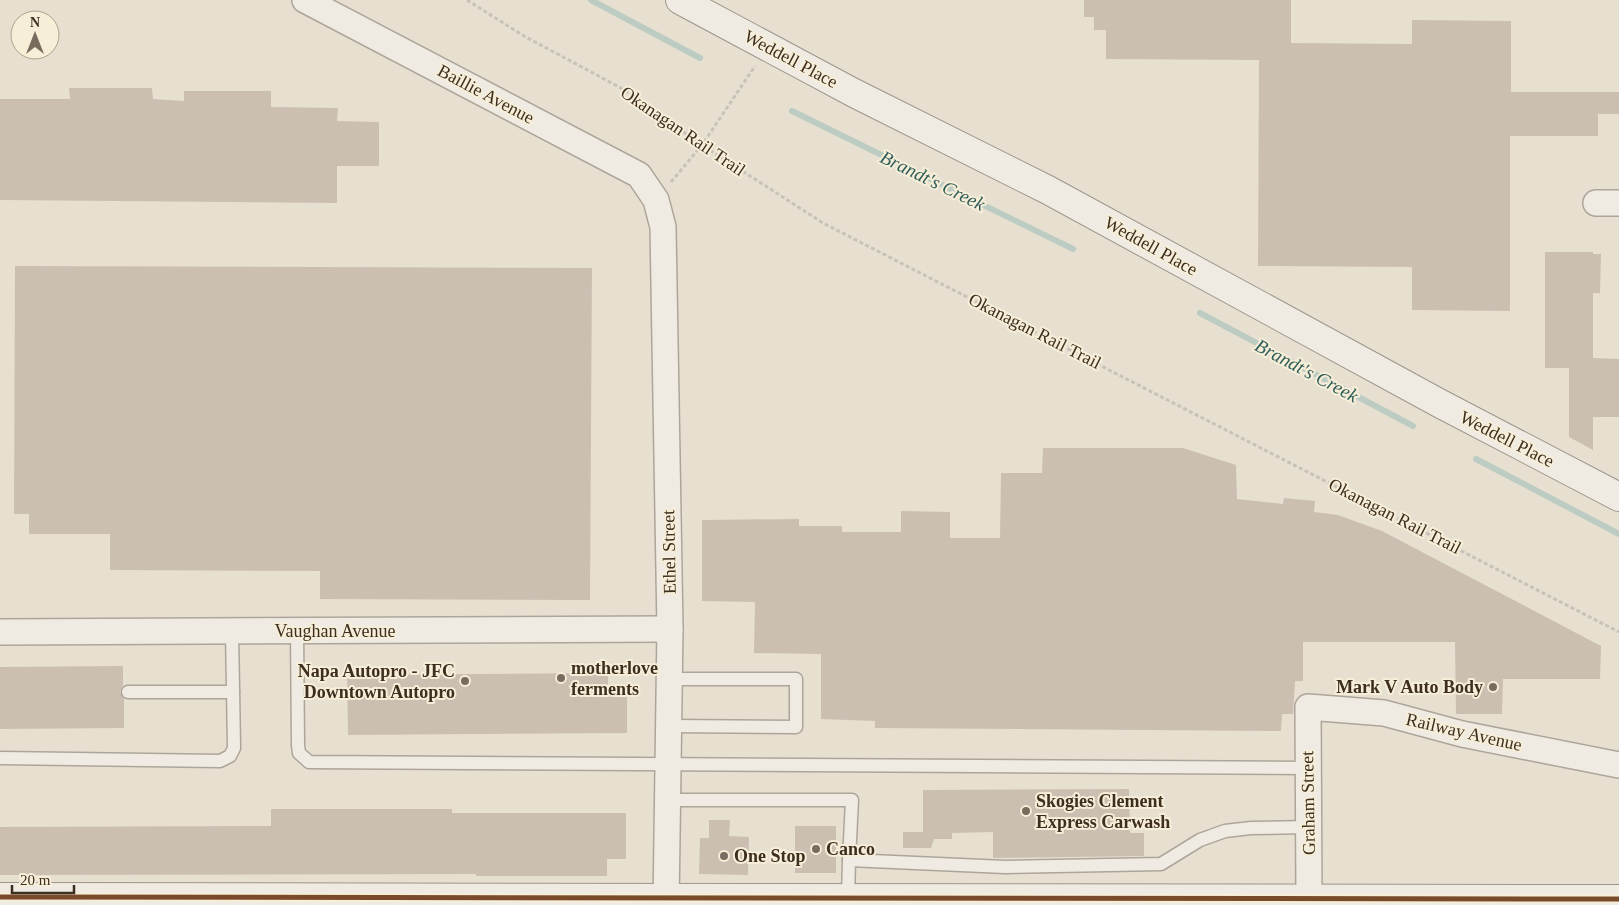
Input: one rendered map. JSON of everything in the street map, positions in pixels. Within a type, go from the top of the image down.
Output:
[{"type":"main road","name":"Weddell Place","points":[[680,0],[1048,190],[1439,403],[1619,496]]},
{"type":"main road","points":[[0,897],[666,901],[848,898],[1608,899]]},
{"type":"main road","points":[[1564,905],[1608,899]]},
{"type":"street","name":"Baillie Avenue","points":[[306,0],[640,175],[656,200]]},
{"type":"street","name":"Ethel Street","points":[[656,200],[663,227],[670,629],[666,901]]},
{"type":"street","name":"Vaughan Avenue","points":[[0,632],[670,629]]},
{"type":"street","name":"Railway Avenue","points":[[1308,707],[1384,713],[1462,734],[1619,765]]},
{"type":"street","name":"Graham Street","points":[[1308,707],[1308,899]]},
{"type":"lane","points":[[0,758],[220,761],[230,756],[234,748],[232,631]]},
{"type":"lane","points":[[296,631],[298,744],[299,753],[309,762],[1307,768]]},
{"type":"lane","points":[[669,679],[796,679],[796,727],[669,726]]},
{"type":"lane","points":[[128,692],[233,692]]},
{"type":"lane","points":[[668,800],[852,800],[848,898]]},
{"type":"lane","points":[[849,860],[1006,867],[1161,864],[1200,840],[1225,831],[1251,828],[1308,827]]},
{"type":"path","name":"Okanagan Rail Trail","points":[[467,0],[524,36],[621,88],[702,145],[823,223],[1619,632]]},
{"type":"path","points":[[656,200],[702,145],[768,47]]},
{"type":"building","points":[[1084,0],[1291,0],[1291,43],[1412,44],[1412,20],[1511,21],[1511,92],[1619,92],[1619,114],[1598,114],[1598,136],[1510,136],[1510,311],[1412,310],[1412,267],[1258,266],[1259,60],[1106,59],[1106,30],[1094,30],[1094,17],[1084,17]]},
{"type":"building","points":[[69,88],[152,88],[153,99],[184,101],[184,91],[271,91],[271,107],[338,108],[337,121],[379,122],[379,166],[337,166],[337,203],[0,200],[0,99],[70,99]]},
{"type":"building","points":[[1545,252],[1593,252],[1593,254],[1601,254],[1600,293],[1593,293],[1593,358],[1619,359],[1619,417],[1593,417],[1593,450],[1569,437],[1569,368],[1545,368]]},
{"type":"building","points":[[15,266],[592,268],[590,600],[320,599],[320,571],[110,570],[110,534],[29,534],[29,514],[14,514]]},
{"type":"building","points":[[1043,448],[1183,448],[1236,465],[1237,499],[1283,504],[1284,498],[1315,501],[1314,512],[1338,515],[1382,531],[1601,646],[1600,679],[1503,679],[1502,714],[1456,714],[1455,642],[1303,642],[1303,681],[1295,681],[1293,714],[1282,714],[1281,731],[875,728],[875,721],[821,719],[821,654],[754,653],[755,602],[702,601],[702,520],[799,519],[799,526],[842,526],[842,532],[901,532],[901,511],[950,512],[950,538],[1000,538],[1001,473],[1042,473]]},
{"type":"building","points":[[123,666],[123,685],[120,692],[124,699],[124,728],[0,729],[0,667]]},
{"type":"building","points":[[608,673],[608,692],[627,692],[627,733],[348,735],[347,675]]},
{"type":"building","name":"Skogies Clement Express Carwash","points":[[1129,789],[1130,833],[1144,833],[1144,856],[993,858],[993,832],[952,833],[952,839],[934,839],[931,848],[903,848],[903,832],[923,832],[923,790]]},
{"type":"building","points":[[271,809],[452,809],[452,813],[626,813],[626,859],[607,859],[607,876],[476,876],[476,874],[0,875],[0,827],[271,826]]},
{"type":"building","name":"One Stop","points":[[709,820],[730,820],[729,836],[749,837],[748,875],[699,874],[700,838],[709,838]]},
{"type":"building","points":[[795,826],[836,826],[836,873],[795,873]]},
{"type":"waterway","name":"Brandt's Creek","points":[[591,0],[700,58]]},
{"type":"waterway","name":"Brandt's Creek","points":[[792,111],[1073,249]]},
{"type":"waterway","name":"Brandt's Creek","points":[[1200,313],[1413,426]]},
{"type":"waterway","name":"Brandt's Creek","points":[[1476,459],[1619,534]]},
{"type":"transit line","points":[[0,897],[1619,899]]},
{"type":"place","name":"motherlove ferments","points":[[561,678]]},
{"type":"place","name":"Napa Autopro - JFC Downtown Autopro","points":[[465,681]]},
{"type":"place","name":"Mark V Auto Body","points":[[1493,687]]},
{"type":"place","name":"Skogies Clement Express Carwash","points":[[1026,811]]},
{"type":"place","name":"Canco","points":[[816,849]]},
{"type":"place","name":"One Stop","points":[[724,856]]}]
